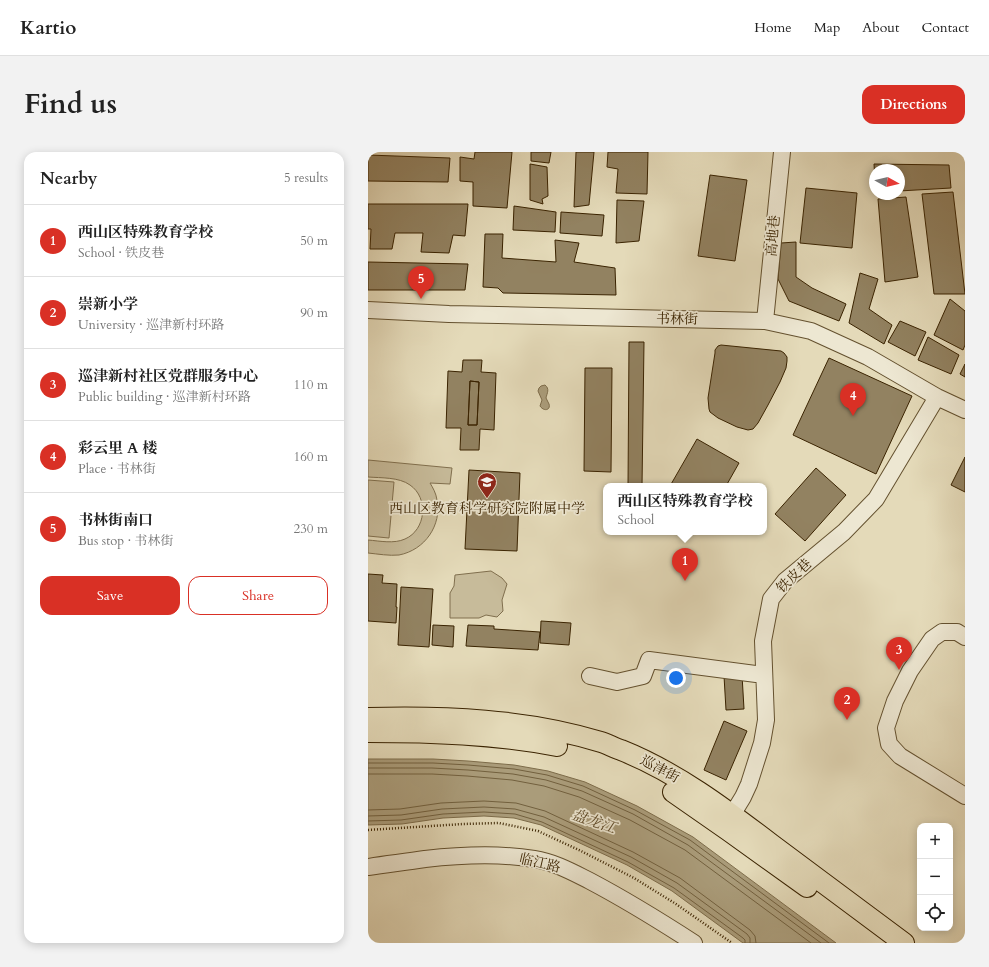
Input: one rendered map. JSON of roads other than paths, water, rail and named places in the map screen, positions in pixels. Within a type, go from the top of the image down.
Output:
[{"type":"main road","name":"巡津街","points":[[368,718],[456,719],[515,724],[564,733],[602,743],[641,758],[674,776],[732,815],[904,943]]},
{"type":"main road","name":"巡津街","points":[[368,732],[410,732],[484,736],[531,741],[571,748],[597,755],[624,765],[652,778],[682,797],[882,943]]},
{"type":"street","name":"高地巷","points":[[765,321],[782,152]]},
{"type":"street","name":"书林街","points":[[368,310],[449,314],[765,321],[811,331],[818,334],[868,357],[937,397],[965,410]]},
{"type":"street","name":"铁皮巷","points":[[732,815],[749,784],[762,743],[766,720],[763,641],[771,599],[785,581],[844,532],[876,499],[937,397]]},
{"type":"street","points":[[965,637],[957,632],[942,632],[932,639],[910,671],[895,701],[886,728],[889,744],[900,756],[965,796]]},
{"type":"street","points":[[590,676],[617,682],[643,676],[649,660],[764,675]]},
{"type":"street","name":"临江路","points":[[368,867],[451,856],[492,855],[534,859],[564,868],[609,891],[694,943]]},
{"type":"water","points":[[545,385],[548,390],[546,398],[549,408],[547,410],[540,406],[542,400],[538,391],[541,386]]},
{"type":"water","name":"盘龙江","points":[[368,759],[433,759],[514,765],[548,771],[585,782],[637,806],[693,837],[836,943],[743,943],[672,891],[627,865],[541,825],[514,818],[484,816],[443,818],[402,824],[368,825]]},
{"type":"place","name":"书林街南口","points":[[421,299]]},
{"type":"place","name":"彩云里 A 楼","points":[[853,416]]},
{"type":"place","name":"西山区教育科学研究院附属中学","points":[[487,499]]},
{"type":"place","name":"西山区特殊教育学校","points":[[685,581]]},
{"type":"place","name":"巡津新村社区党群服务中心","points":[[899,670]]},
{"type":"place","name":"崇新小学","points":[[847,720]]}]
